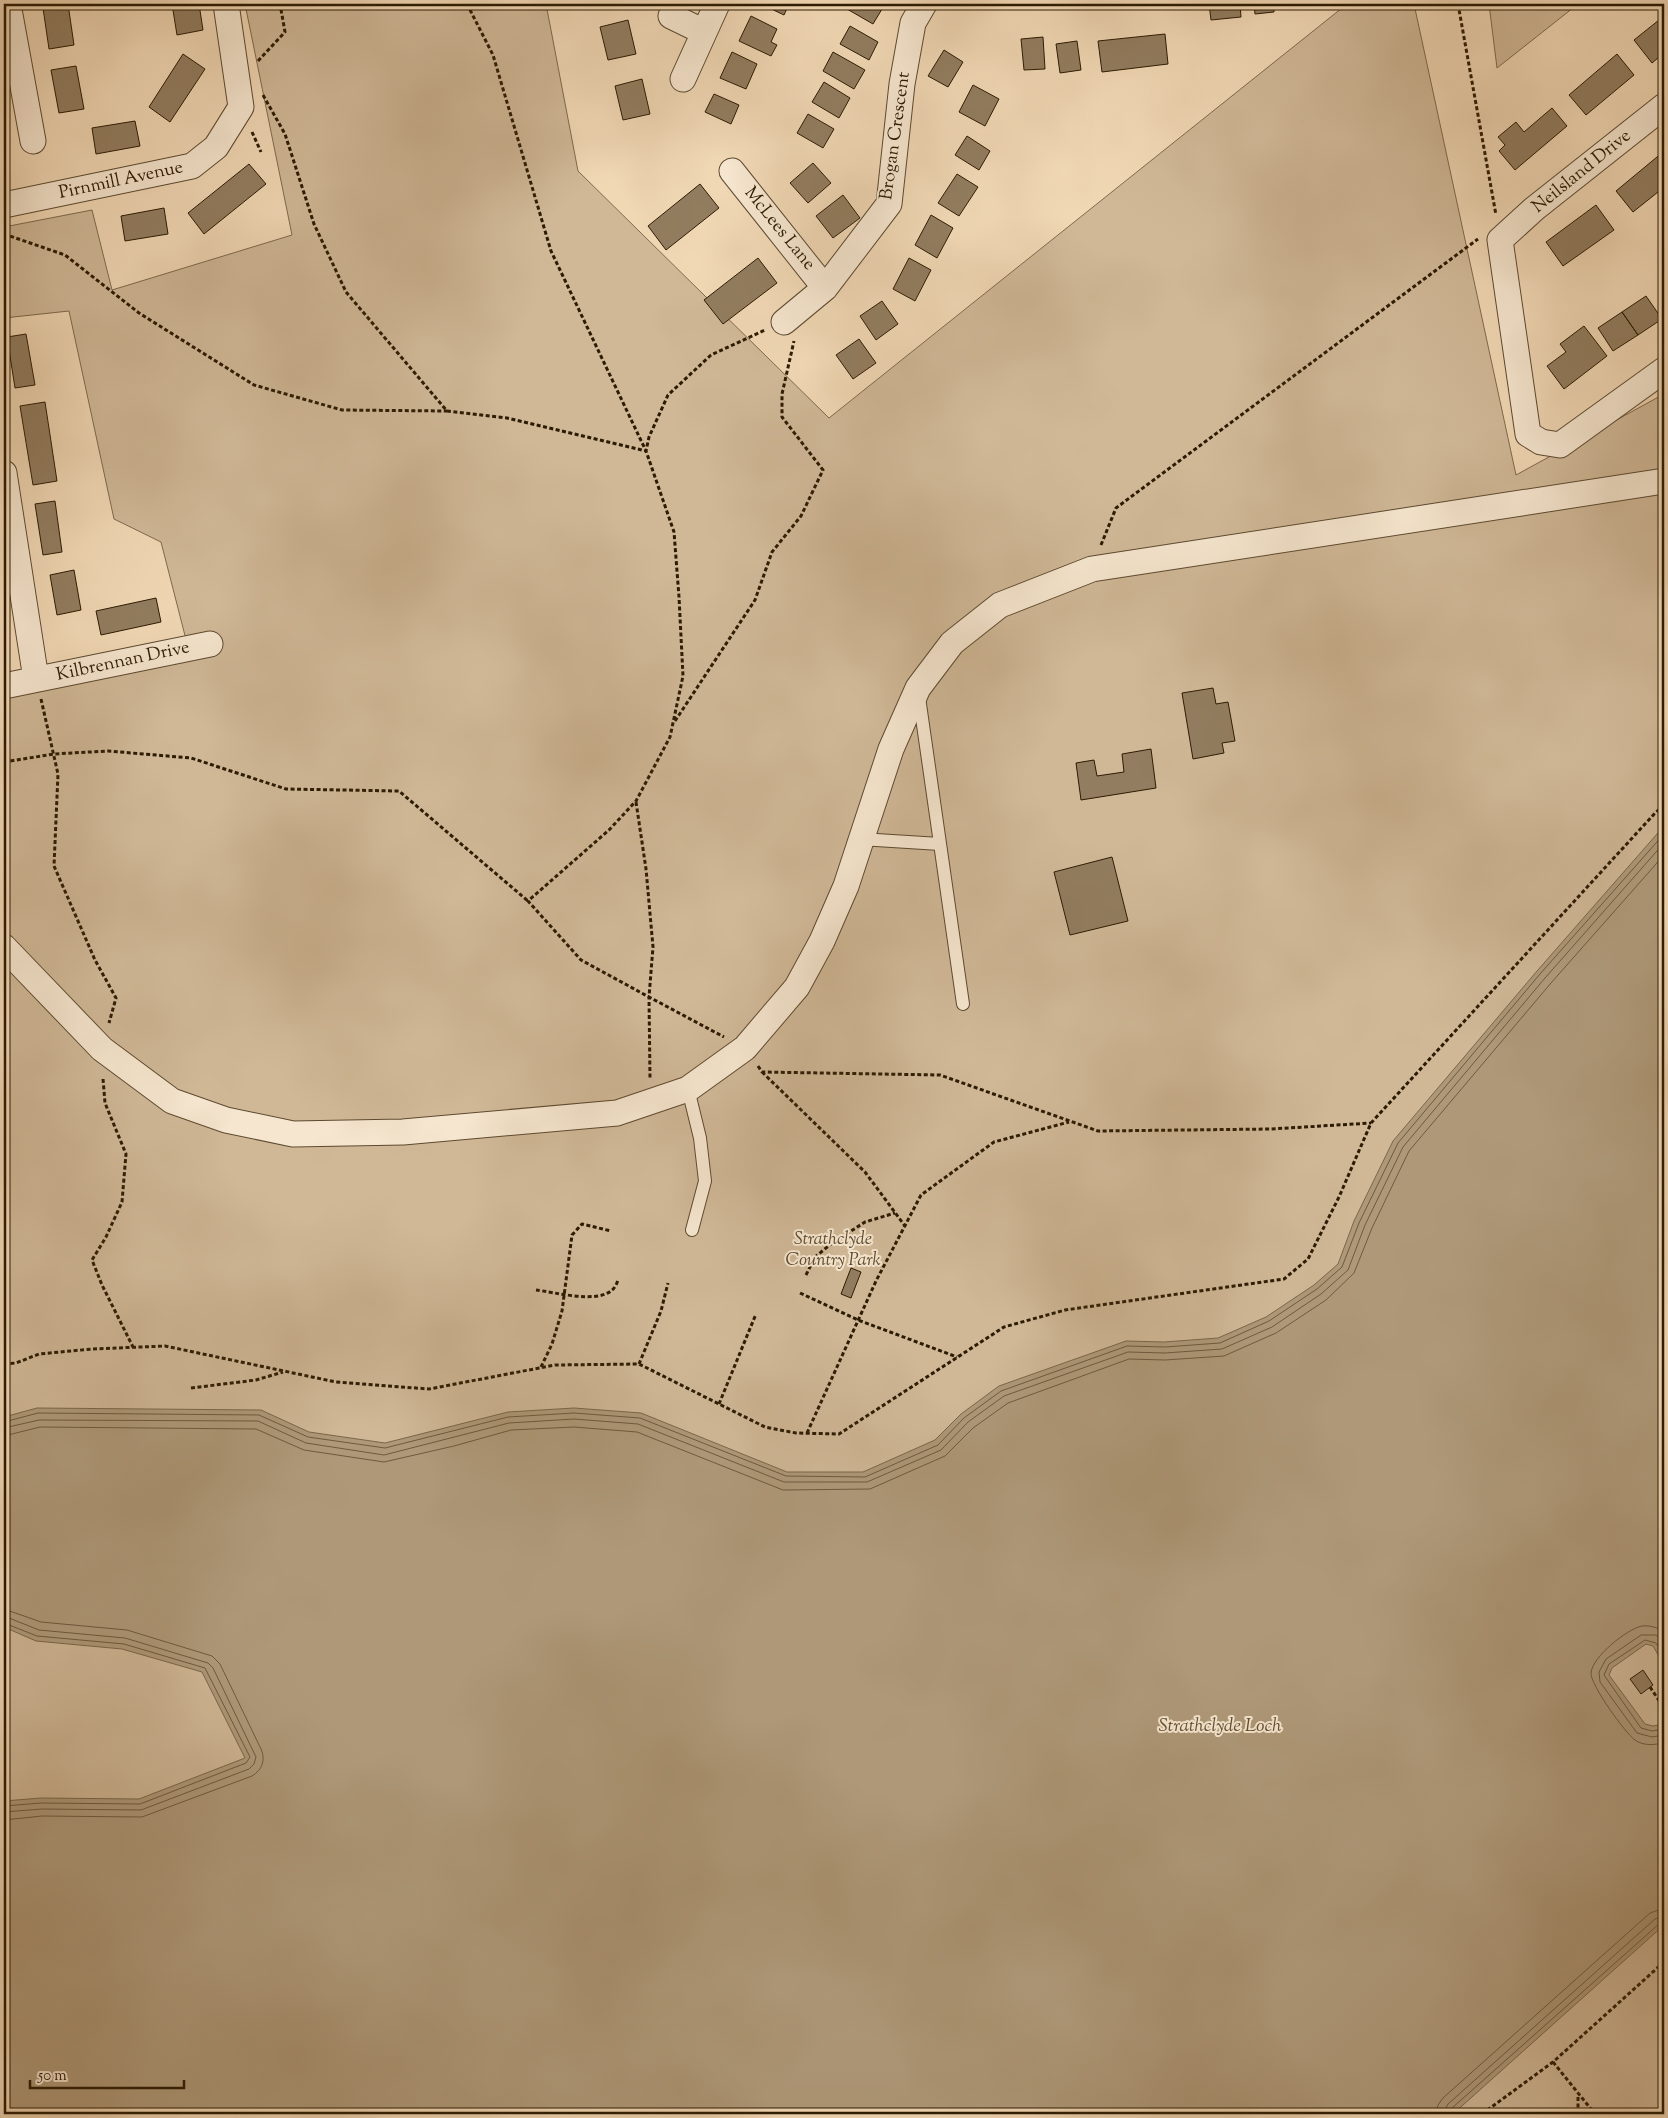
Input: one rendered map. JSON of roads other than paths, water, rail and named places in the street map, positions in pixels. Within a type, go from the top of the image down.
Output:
[{"type":"street","name":"Pirnmill Avenue","points":[[4,205],[192,166],[216,147],[241,108],[226,4]]},
{"type":"street","points":[[683,79],[717,4]]},
{"type":"street","name":"Brogan Crescent","points":[[789,318],[825,288],[889,204],[902,84],[913,23],[924,4]]},
{"type":"street","points":[[7,13],[33,141]]},
{"type":"street","points":[[671,16],[704,32]]},
{"type":"street","name":"Neilsland Drive","points":[[1664,106],[1534,209],[1491,238],[1528,434],[1541,442],[1560,445],[1664,370]]},
{"type":"street","name":"McLees Lane","points":[[732,171],[825,288]]},
{"type":"street","name":"Kilbrennan Drive","points":[[4,473],[36,679]]},
{"type":"street","points":[[4,947],[102,1049],[172,1100],[226,1120],[292,1134],[402,1132],[617,1113],[688,1089],[745,1048],[801,979],[822,941],[846,886],[890,749],[918,688],[952,643],[1000,605],[1092,569],[1664,481]]},
{"type":"street","name":"Kilbrennan Drive","points":[[4,686],[210,644]]},
{"type":"lane","points":[[918,688],[963,1004]]},
{"type":"lane","points":[[860,839],[940,844]]},
{"type":"lane","points":[[688,1089],[700,1138],[705,1181],[692,1230]]},
{"type":"water","name":"Strathclyde Loch","points":[[1664,826],[1664,1665],[1653,1646],[1646,1644],[1612,1668],[1609,1675],[1645,1724],[1653,1726],[1664,1724],[1664,1925],[1453,2114],[4,2114],[4,1801],[41,1798],[139,1799],[245,1758],[202,1672],[122,1649],[36,1641],[4,1627],[4,1417],[37,1408],[261,1410],[309,1432],[385,1443],[508,1412],[574,1408],[641,1413],[787,1472],[863,1472],[935,1440],[961,1414],[999,1386],[1126,1341],[1164,1342],[1218,1338],[1266,1317],[1314,1285],[1338,1264],[1354,1221],[1393,1141],[1537,971]]},
{"type":"park label","name":"Strathclyde Country Park","points":[[833,1250]]}]
